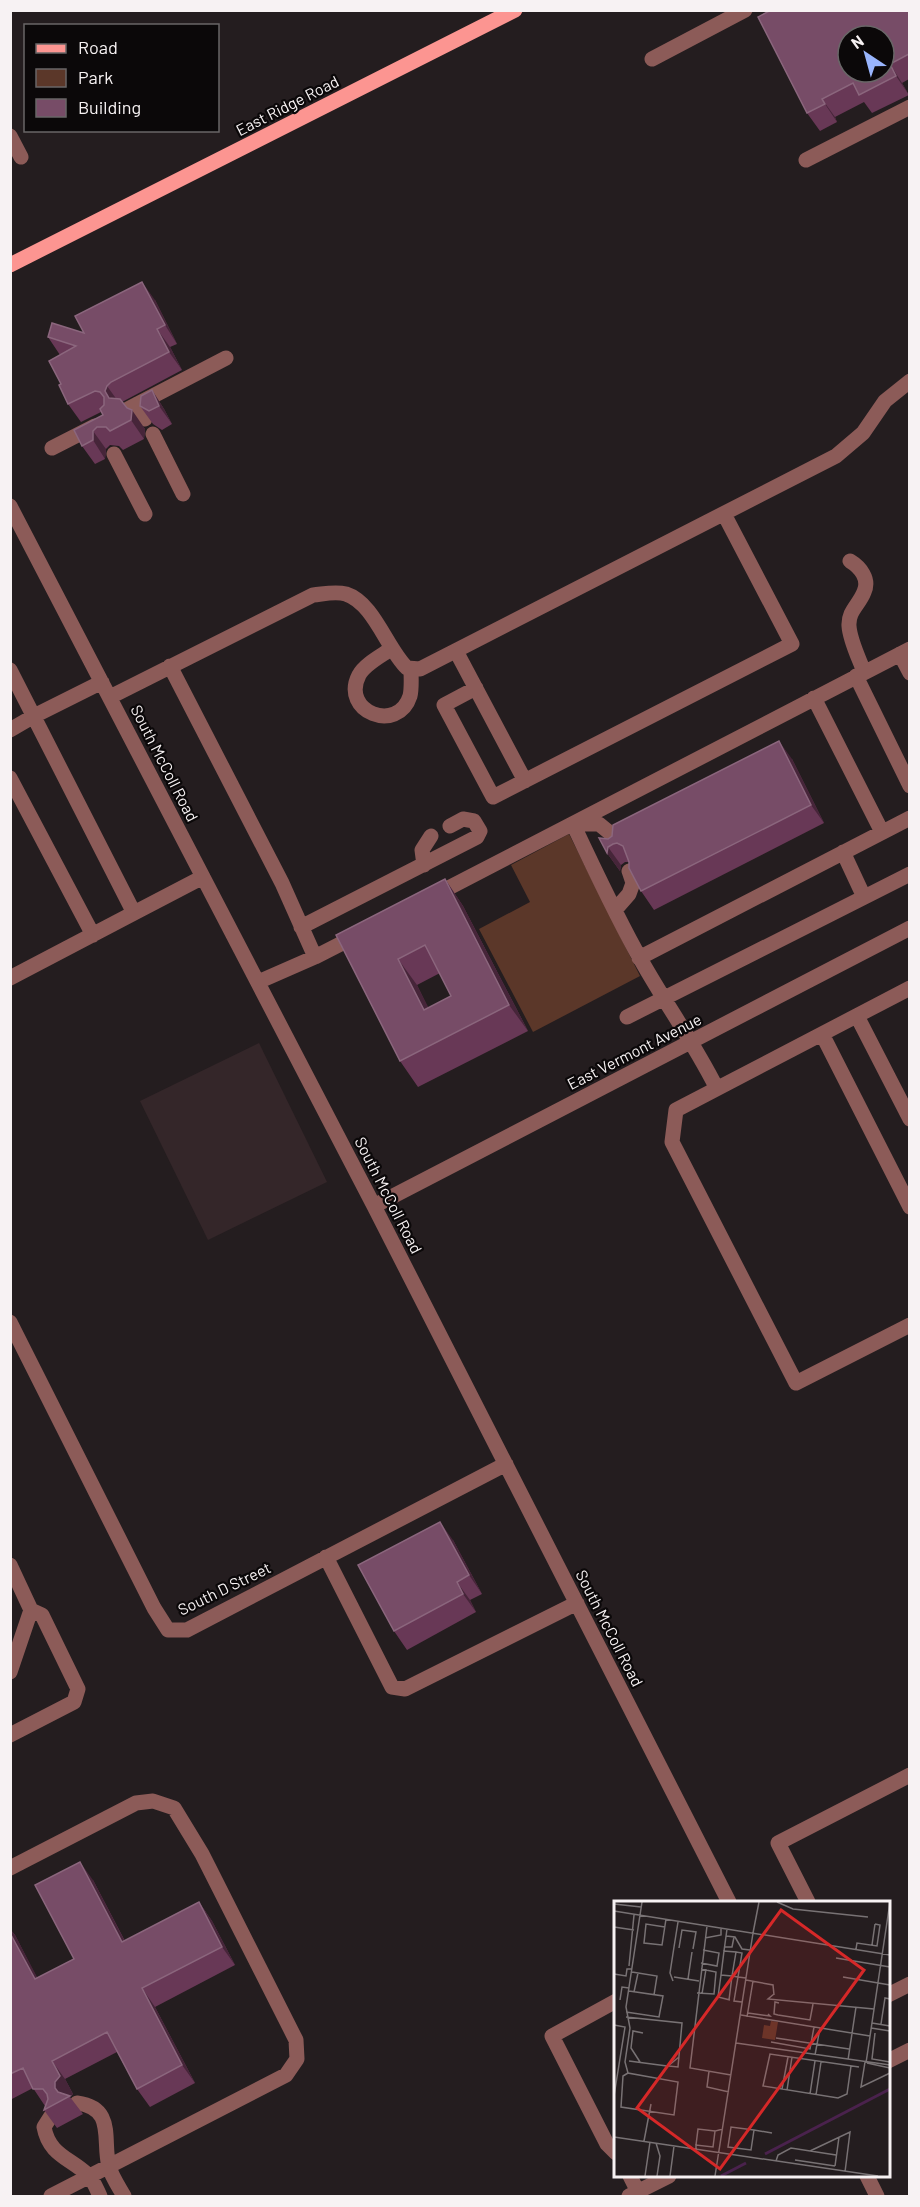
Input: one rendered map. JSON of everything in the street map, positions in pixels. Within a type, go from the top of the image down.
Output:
[{"type":"main road","name":"East Ridge Road","points":[[10,265],[515,10]]},
{"type":"street","points":[[652,59],[745,10]]},
{"type":"street","points":[[806,160],[909,107]]},
{"type":"street","points":[[10,136],[21,157]]},
{"type":"street","points":[[145,419],[133,406],[226,358]]},
{"type":"street","points":[[110,697],[313,595],[334,592],[347,594],[359,602],[370,613],[391,649],[407,669],[420,669],[836,456],[863,433],[885,401],[909,381]]},
{"type":"street","points":[[52,448],[103,422],[106,438]]},
{"type":"street","points":[[153,434],[183,494]]},
{"type":"street","points":[[114,454],[146,514]]},
{"type":"street","name":"South McColl Road","points":[[10,506],[374,1206],[728,1901]]},
{"type":"street","points":[[476,688],[444,705],[493,797],[792,644],[724,514]]},
{"type":"street","points":[[850,561],[861,570],[865,579],[865,592],[850,615],[849,628],[860,674],[909,786]]},
{"type":"street","points":[[391,649],[360,674],[355,686],[357,698],[363,707],[373,715],[380,716],[387,716],[400,710],[410,698],[411,669]]},
{"type":"street","points":[[456,651],[525,781]]},
{"type":"street","points":[[418,904],[904,651],[909,673]]},
{"type":"street","points":[[170,666],[282,883],[315,957]]},
{"type":"street","points":[[10,670],[134,913]]},
{"type":"street","points":[[10,730],[102,682]]},
{"type":"street","points":[[814,698],[882,832]]},
{"type":"street","points":[[10,778],[93,935]]},
{"type":"street","points":[[639,958],[909,818]]},
{"type":"street","points":[[302,927],[477,837],[480,831],[474,821],[463,819],[450,826]]},
{"type":"street","points":[[573,824],[599,824],[610,833],[617,848]]},
{"type":"street","points":[[573,824],[639,958],[704,1063],[716,1087]]},
{"type":"street","points":[[424,865],[422,850],[431,836]]},
{"type":"street","points":[[843,852],[864,897]]},
{"type":"street","points":[[615,910],[629,894],[633,883],[629,872]]},
{"type":"street","points":[[627,1017],[909,874]]},
{"type":"street","points":[[10,978],[203,877]]},
{"type":"street","name":"East Vermont Avenue","points":[[374,1206],[909,928]]},
{"type":"street","points":[[258,982],[366,931]]},
{"type":"street","points":[[909,988],[716,1087],[676,1110],[672,1142],[796,1383],[909,1325]]},
{"type":"street","points":[[857,1016],[909,1119]]},
{"type":"street","points":[[822,1034],[909,1207]]},
{"type":"street","name":"South D Street","points":[[10,1322],[154,1608],[168,1630],[187,1630],[506,1464]]},
{"type":"street","points":[[326,1557],[392,1687],[405,1689],[577,1603]]},
{"type":"street","points":[[10,1565],[31,1610],[42,1615],[78,1689],[74,1702],[10,1735]]},
{"type":"street","points":[[10,1672],[31,1610]]},
{"type":"street","points":[[807,1901],[778,1844],[909,1775]]},
{"type":"street","points":[[10,1868],[136,1803],[153,1801],[174,1808],[202,1854],[296,2040],[297,2059],[286,2075],[51,2196]]},
{"type":"street","points":[[890,1994],[909,1984]]},
{"type":"street","points":[[614,2002],[552,2036],[607,2144],[614,2151]]},
{"type":"street","points":[[890,2060],[909,2050]]},
{"type":"street","points":[[77,2103],[88,2104],[103,2118],[107,2133],[109,2167],[124,2196]]},
{"type":"street","points":[[51,2116],[44,2127],[47,2140],[59,2154],[90,2177],[100,2196]]},
{"type":"street","points":[[630,2177],[634,2194],[665,2177]]},
{"type":"street","points":[[868,2177],[878,2196]]},
{"type":"shaded area","points":[[259,1043],[327,1182],[208,1240],[140,1101]]},
{"type":"green space","points":[[569,834],[640,976],[533,1032],[479,929],[530,902],[511,865]]},
{"type":"building","points":[[771,10],[909,10],[909,54],[896,61],[896,24],[836,24],[836,84],[851,84],[822,99],[825,104],[807,113],[758,17]]},
{"type":"building","points":[[854,84],[880,84],[859,95]]},
{"type":"building","points":[[142,282],[165,325],[157,329],[169,352],[107,386],[105,391],[109,398],[120,399],[127,408],[132,410],[131,420],[110,431],[106,427],[97,427],[93,431],[93,440],[82,446],[74,430],[103,415],[100,409],[104,405],[104,397],[100,392],[95,391],[68,404],[49,361],[76,346],[48,337],[52,323],[84,333],[75,316]]},
{"type":"building","points":[[152,390],[159,406],[149,411],[140,406],[141,396]]},
{"type":"building","points":[[779,741],[811,805],[641,891],[629,868],[623,846],[613,844],[608,847],[607,853],[599,838],[608,839],[612,836],[613,825]]},
{"type":"building","points":[[445,879],[509,1005],[400,1061],[336,935]],"holes":[[[425,945],[451,996],[424,1010],[398,959]]]},
{"type":"building","points":[[440,1522],[469,1575],[457,1582],[463,1594],[394,1631],[358,1565]]},
{"type":"building","points":[[80,1862],[122,1942],[199,1902],[222,1947],[142,1988],[182,2065],[137,2089],[107,2032],[52,2061],[60,2076],[55,2082],[55,2088],[58,2092],[70,2096],[44,2110],[48,2099],[43,2089],[33,2089],[23,2068],[10,2074],[10,1933],[35,1979],[74,1959],[35,1885]]}]
